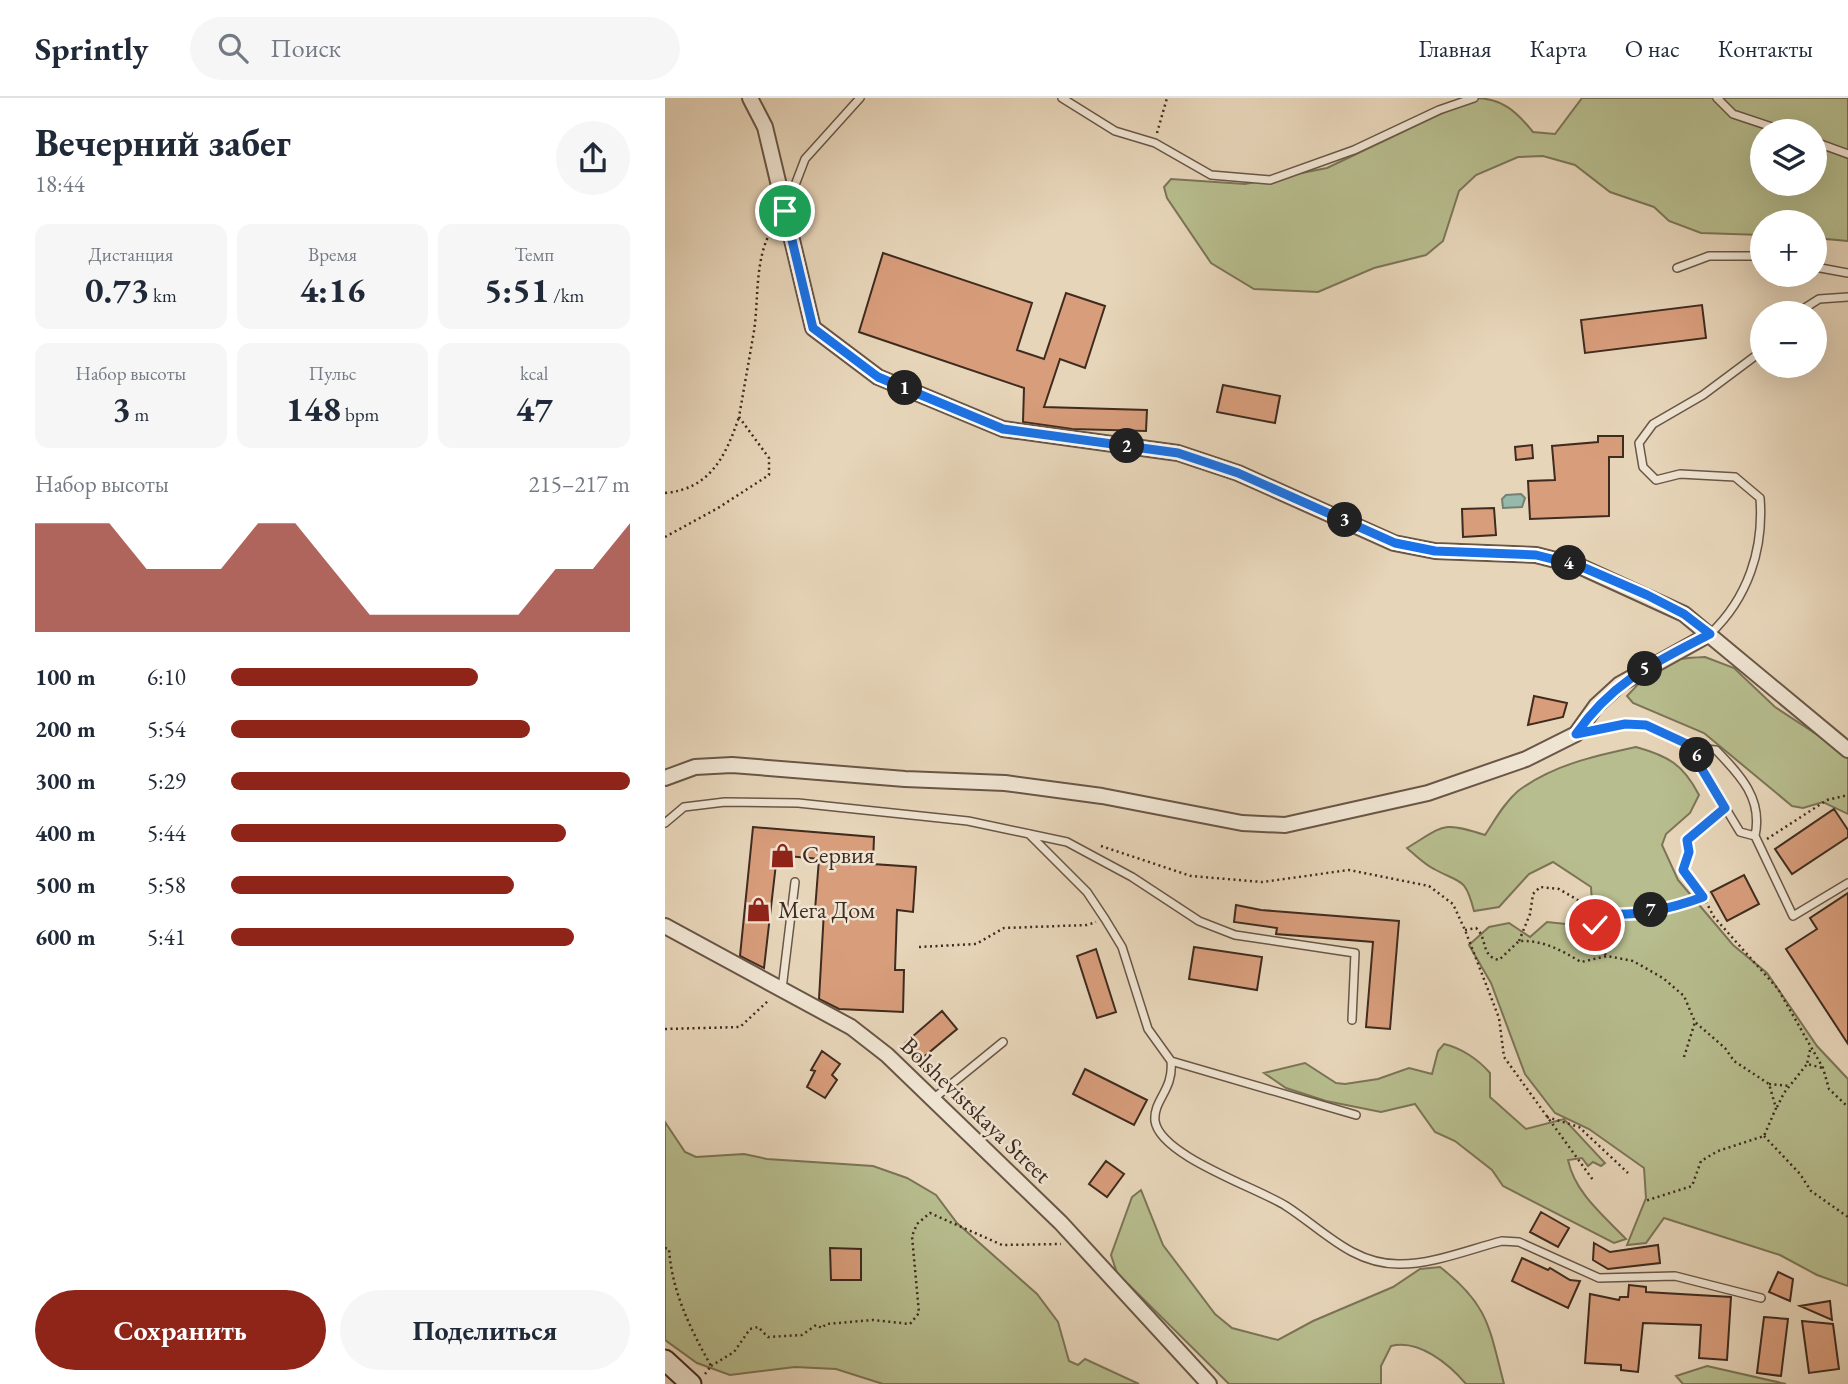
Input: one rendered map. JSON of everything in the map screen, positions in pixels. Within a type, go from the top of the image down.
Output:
[{"type":"street","points":[[750,98],[765,127],[813,328],[878,377],[1003,429],[1178,453],[1238,473],[1395,543],[1435,551],[1536,555],[1580,566],[1684,614],[1848,750]]},
{"type":"street","points":[[665,778],[695,767],[732,765],[905,779],[1005,783],[1102,796],[1242,822],[1285,825],[1429,793],[1526,759],[1576,734],[1596,706],[1620,684],[1710,634]]},
{"type":"street","name":"Bolshevistskaya Street","points":[[665,926],[851,1027],[887,1055],[1078,1241],[1209,1384]]},
{"type":"street","points":[[665,1361],[694,1383]]},
{"type":"lane","points":[[785,211],[805,159],[860,98]]},
{"type":"lane","points":[[1062,98],[1115,131],[1155,143],[1212,175],[1270,180],[1353,150],[1439,110],[1474,98]]},
{"type":"lane","points":[[1717,98],[1733,114],[1750,120]]},
{"type":"lane","points":[[1827,146],[1848,154]]},
{"type":"lane","points":[[1677,268],[1709,256],[1750,256]]},
{"type":"lane","points":[[1827,269],[1848,273]]},
{"type":"lane","points":[[1816,301],[1848,298]]},
{"type":"lane","points":[[1710,634],[1739,601],[1756,557],[1762,524],[1760,498],[1735,477],[1680,474],[1656,480],[1643,467],[1639,443],[1653,424],[1703,395],[1750,360]]},
{"type":"lane","points":[[1576,734],[1625,724],[1646,725],[1698,749],[1716,750],[1735,770],[1756,800],[1758,821],[1755,836],[1793,916],[1848,883]]},
{"type":"lane","points":[[1698,749],[1697,761],[1740,832],[1755,836]]},
{"type":"lane","points":[[665,823],[684,807],[725,802],[798,803],[968,821],[1066,842],[1132,877],[1199,921],[1235,935],[1355,953],[1352,1020]]},
{"type":"lane","points":[[1028,833],[1087,892],[1122,947],[1148,1030],[1171,1061],[1173,1079],[1157,1107],[1155,1122],[1163,1137],[1201,1165],[1286,1206],[1335,1244],[1371,1259],[1398,1264],[1502,1241],[1519,1241],[1599,1278],[1675,1276],[1761,1298]]},
{"type":"lane","points":[[782,989],[795,882]]},
{"type":"lane","points":[[932,1099],[1003,1042]]},
{"type":"lane","points":[[1171,1061],[1356,1115]]},
{"type":"path","points":[[1155,143],[1167,98]]},
{"type":"path","points":[[665,493],[703,481],[727,453],[739,417],[754,328],[760,270],[769,233],[785,211]]},
{"type":"path","points":[[665,537],[718,508],[769,475],[769,458],[739,417]]},
{"type":"path","points":[[1759,845],[1827,800],[1848,795]]},
{"type":"path","points":[[1725,808],[1687,840],[1689,852],[1683,870],[1703,897],[1714,918],[1778,989],[1823,1068],[1829,1089],[1848,1107]]},
{"type":"path","points":[[1097,845],[1191,876],[1262,883],[1349,870],[1429,886],[1453,904],[1465,930],[1499,1018],[1504,1056],[1593,1180]]},
{"type":"path","points":[[1465,930],[1476,928],[1482,933],[1486,952],[1491,958],[1499,960],[1519,941],[1528,922],[1533,894],[1540,887],[1559,888],[1598,912],[1615,916],[1646,910],[1670,910],[1703,897]]},
{"type":"path","points":[[1598,912],[1592,939],[1607,956]]},
{"type":"path","points":[[919,947],[976,944],[1004,928],[1087,925],[1105,919]]},
{"type":"path","points":[[1519,941],[1547,944],[1581,962],[1607,956],[1633,961],[1663,978],[1684,996],[1695,1022],[1725,1048],[1734,1061],[1769,1084],[1790,1086]]},
{"type":"path","points":[[665,1028],[740,1027],[782,989]]},
{"type":"path","points":[[1683,1057],[1695,1022]]},
{"type":"path","points":[[1645,1201],[1692,1186],[1701,1161],[1718,1151],[1764,1136],[1776,1108],[1807,1064],[1811,1050]]},
{"type":"path","points":[[1807,1064],[1823,1068]]},
{"type":"path","points":[[1769,1084],[1776,1108]]},
{"type":"path","points":[[1547,1117],[1579,1127],[1628,1173]]},
{"type":"path","points":[[1764,1136],[1800,1174],[1811,1191],[1848,1217]]},
{"type":"path","points":[[694,1383],[711,1366],[734,1353],[750,1329],[758,1327],[768,1337],[802,1335],[816,1325],[822,1328],[835,1323],[873,1320],[910,1324],[919,1313],[912,1236],[917,1224],[930,1213],[1002,1245],[1028,1247],[1078,1241]]},
{"type":"path","points":[[665,1248],[669,1249],[670,1275],[687,1323],[711,1366]]},
{"type":"green space","points":[[1474,98],[1493,100],[1508,107],[1533,132],[1555,134],[1582,98],[1848,98],[1848,241],[1827,239],[1827,210],[1750,210],[1750,235],[1701,233],[1669,221],[1654,207],[1610,192],[1575,165],[1543,156],[1518,157],[1476,175],[1459,191],[1443,241],[1426,255],[1374,268],[1318,292],[1254,289],[1211,263],[1167,198],[1164,187],[1171,179],[1245,184],[1327,168]]},
{"type":"green space","points":[[1705,657],[1734,668],[1775,707],[1848,755],[1848,814],[1823,802],[1803,808],[1792,806],[1704,733],[1633,703],[1627,696],[1660,664],[1677,659]]},
{"type":"green space","points":[[1636,747],[1673,763],[1687,776],[1699,795],[1690,813],[1666,834],[1662,845],[1678,880],[1733,945],[1767,973],[1817,1046],[1848,1079],[1848,1286],[1817,1275],[1780,1255],[1664,1218],[1646,1243],[1627,1245],[1646,1198],[1644,1168],[1589,1129],[1555,1113],[1525,1074],[1491,983],[1469,945],[1489,927],[1509,923],[1530,937],[1547,922],[1566,924],[1592,904],[1591,887],[1553,862],[1529,874],[1499,907],[1474,911],[1468,892],[1461,882],[1430,867],[1407,848],[1444,828],[1460,828],[1485,835],[1508,801],[1531,782],[1574,763]]},
{"type":"green space","points":[[1444,1044],[1463,1051],[1490,1073],[1490,1097],[1526,1129],[1564,1119],[1605,1163],[1601,1166],[1593,1162],[1588,1166],[1582,1158],[1568,1160],[1577,1183],[1591,1203],[1626,1239],[1614,1243],[1503,1186],[1492,1170],[1455,1141],[1435,1132],[1415,1104],[1381,1112],[1326,1101],[1286,1088],[1264,1073],[1305,1063],[1336,1083],[1345,1084],[1378,1079],[1409,1068],[1432,1074],[1438,1051]]},
{"type":"green space","points":[[665,1122],[685,1152],[696,1157],[744,1154],[767,1159],[873,1166],[907,1178],[936,1195],[957,1223],[1037,1294],[1058,1322],[1069,1361],[1078,1365],[1085,1359],[1139,1384],[883,1384],[836,1369],[795,1367],[730,1375],[697,1363],[665,1340]]},
{"type":"green space","points":[[1141,1190],[1163,1245],[1215,1314],[1232,1328],[1278,1340],[1313,1321],[1393,1287],[1420,1269],[1440,1267],[1469,1293],[1485,1318],[1504,1384],[1466,1384],[1433,1355],[1412,1346],[1402,1345],[1391,1346],[1381,1366],[1381,1384],[1229,1384],[1117,1273],[1111,1255],[1132,1197]]},
{"type":"green space","points":[[1707,1366],[1786,1384],[1683,1384],[1676,1376]]},
{"type":"shaded area","points":[[1521,494],[1525,498],[1522,507],[1503,508],[1502,499],[1506,495]]},
{"type":"building","points":[[883,253],[1032,303],[1017,350],[1044,359],[1066,293],[1105,306],[1085,368],[1060,359],[1044,407],[1147,410],[1146,431],[1072,429],[1023,422],[1024,388],[859,332]]},
{"type":"building","points":[[1702,305],[1706,338],[1585,353],[1581,320]]},
{"type":"building","points":[[1223,385],[1280,396],[1275,423],[1217,412]]},
{"type":"building","points":[[1598,436],[1623,436],[1623,457],[1609,457],[1609,516],[1530,519],[1528,481],[1555,480],[1552,446],[1598,442]]},
{"type":"building","points":[[1532,445],[1533,458],[1516,460],[1515,447]]},
{"type":"building","points":[[1494,508],[1496,535],[1463,537],[1462,509]]},
{"type":"building","points":[[1534,696],[1567,703],[1563,717],[1528,725]]},
{"type":"building","points":[[1834,809],[1848,830],[1848,837],[1792,874],[1775,849]]},
{"type":"building","points":[[753,827],[874,837],[873,864],[916,867],[913,912],[897,910],[895,970],[904,970],[903,1012],[839,1009],[819,999],[824,911],[815,910],[819,859],[777,855],[764,968],[740,956]]},
{"type":"building","points":[[1744,875],[1759,904],[1727,921],[1711,892]]},
{"type":"building","points":[[1848,893],[1848,1044],[1786,949],[1817,929],[1810,918]]},
{"type":"building","points":[[1236,905],[1261,910],[1399,921],[1390,1029],[1366,1027],[1373,942],[1276,934],[1277,928],[1234,922]]},
{"type":"building","points":[[1194,947],[1262,957],[1257,990],[1189,979]]},
{"type":"building","points":[[1096,949],[1116,1012],[1097,1018],[1077,956]]},
{"type":"building","points":[[942,1011],[957,1029],[920,1060],[905,1043]]},
{"type":"building","points":[[822,1051],[840,1064],[832,1075],[837,1080],[825,1098],[807,1087],[815,1071],[811,1070]]},
{"type":"building","points":[[1085,1069],[1147,1100],[1134,1125],[1073,1094]]},
{"type":"building","points":[[1106,1161],[1124,1174],[1107,1197],[1089,1184]]},
{"type":"building","points":[[1541,1212],[1569,1228],[1558,1247],[1530,1232]]},
{"type":"building","points":[[1594,1243],[1610,1252],[1658,1245],[1660,1263],[1608,1269],[1593,1260]]},
{"type":"building","points":[[830,1248],[861,1249],[861,1280],[831,1280]]},
{"type":"building","points":[[1522,1258],[1548,1270],[1550,1268],[1570,1280],[1580,1281],[1568,1308],[1512,1281]]},
{"type":"building","points":[[1778,1272],[1793,1279],[1790,1301],[1769,1292]]},
{"type":"building","points":[[1629,1285],[1646,1287],[1646,1292],[1731,1297],[1727,1360],[1699,1358],[1701,1325],[1643,1323],[1638,1372],[1621,1370],[1621,1365],[1585,1363],[1590,1294],[1619,1300],[1620,1297],[1628,1297]]},
{"type":"building","points":[[1830,1301],[1832,1320],[1800,1306]]},
{"type":"building","points":[[1764,1317],[1788,1319],[1781,1376],[1757,1373]]},
{"type":"building","points":[[1802,1321],[1833,1324],[1839,1369],[1809,1373]]},
{"type":"place","name":"Сервия","points":[[782,855]]},
{"type":"place","name":"Мега Дом","points":[[758,910]]},
{"type":"route","points":[[785,211],[813,328],[878,377],[1003,429],[1178,453],[1238,473],[1395,543],[1435,551],[1492,551],[1536,555],[1580,566],[1684,614],[1710,634],[1620,684],[1596,706],[1576,734],[1625,724],[1646,725],[1698,749],[1697,761],[1725,808],[1687,840],[1689,852],[1682,865],[1683,870],[1697,885],[1703,897],[1670,910],[1646,910],[1615,916],[1598,912],[1595,925]]}]
